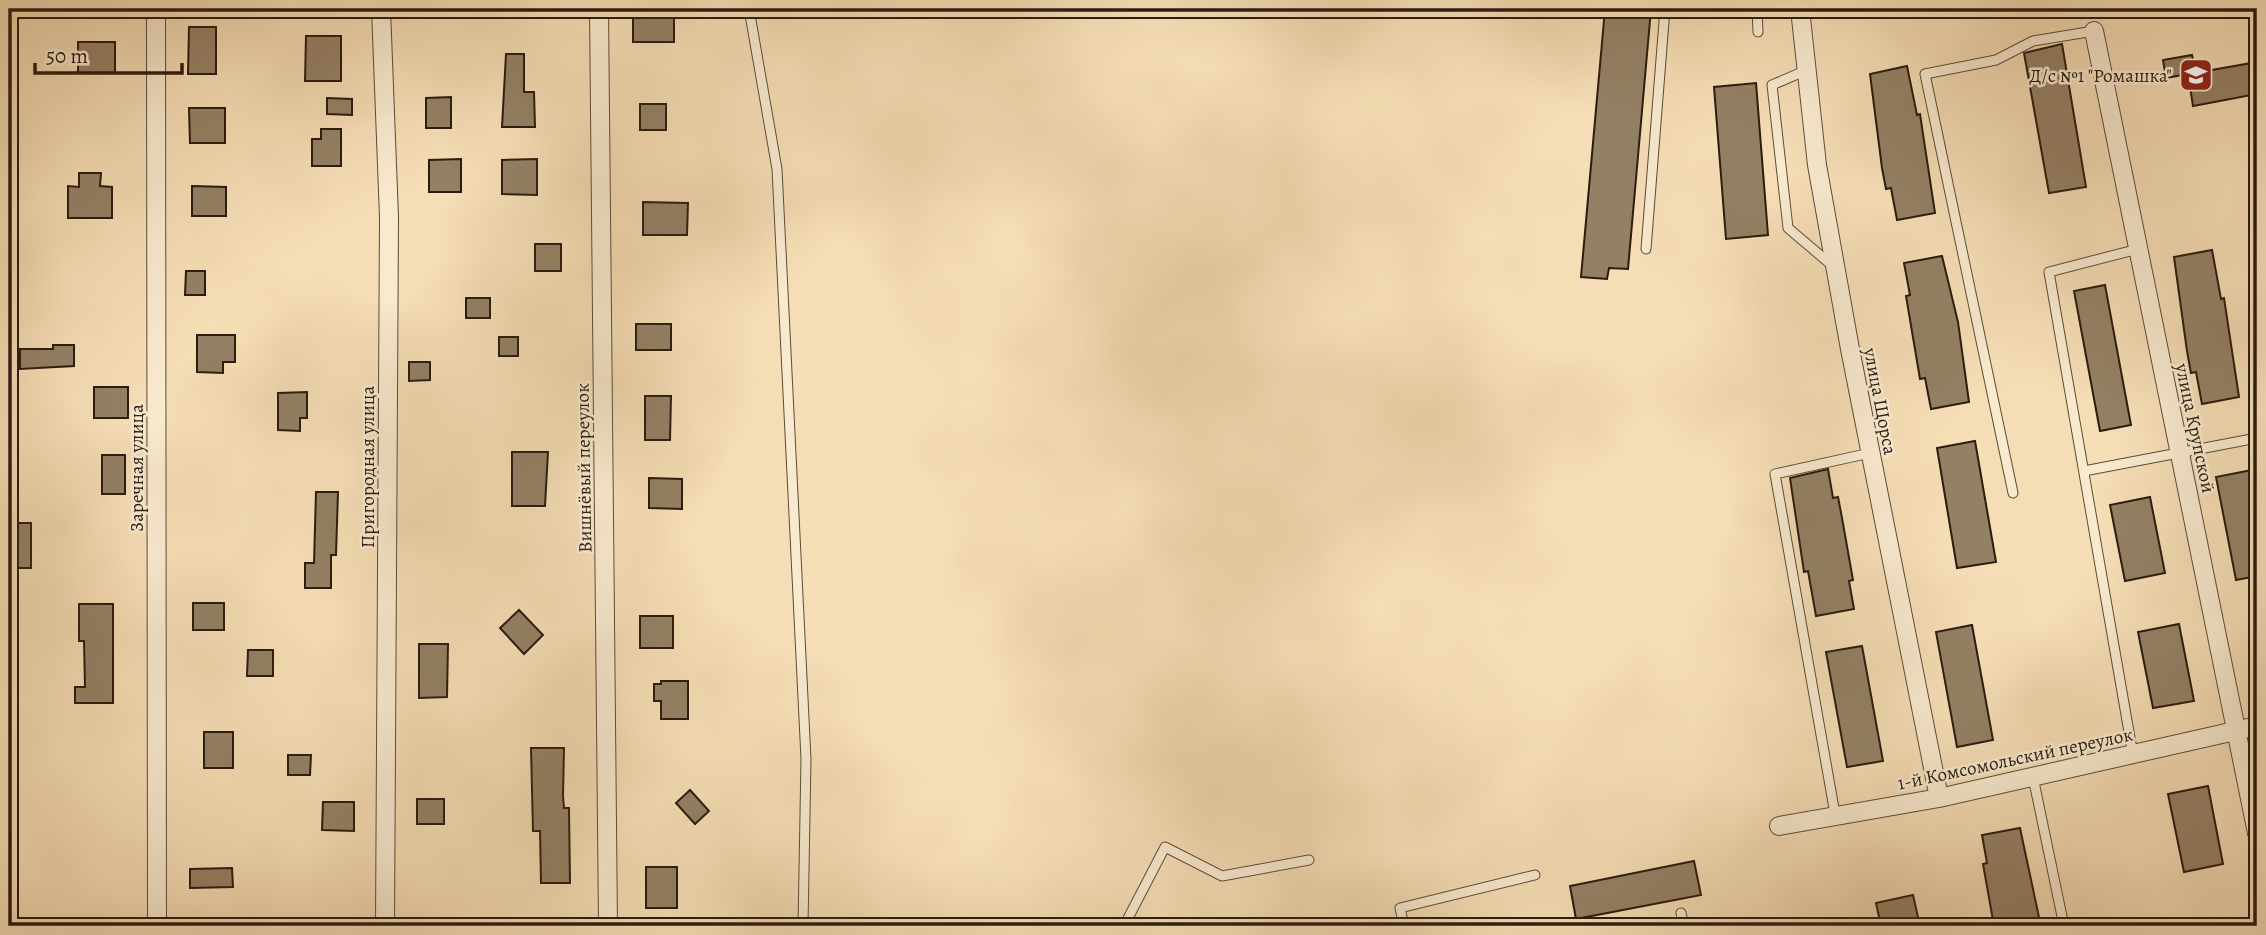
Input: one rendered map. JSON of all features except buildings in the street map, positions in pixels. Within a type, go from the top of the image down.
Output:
[{"type":"street","name":"Заречная улица","points":[[156,9],[157,926]]},
{"type":"street","name":"Пригородная улица","points":[[381,9],[389,217],[385,926]]},
{"type":"street","name":"Вишнёвый переулок","points":[[599,9],[608,926]]},
{"type":"street","name":"улица Щорса","points":[[1800,9],[1817,165],[1835,268],[1939,798]]},
{"type":"street","name":"улица Крупской","points":[[2094,31],[2257,833]]},
{"type":"street","name":"1-й Комсомольский переулок","points":[[1780,826],[1835,814],[1939,798],[2257,726]]},
{"type":"lane","points":[[749,9],[778,169],[806,759],[803,926]]},
{"type":"lane","points":[[1646,249],[1665,9]]},
{"type":"lane","points":[[1757,9],[1758,32]]},
{"type":"lane","points":[[2013,492],[1925,74],[1996,60],[2032,41],[2094,31]]},
{"type":"lane","points":[[1807,70],[1772,85],[1788,228],[1835,268]]},
{"type":"lane","points":[[2133,755],[2049,272],[2138,248]]},
{"type":"lane","points":[[2084,471],[2257,438]]},
{"type":"lane","points":[[1835,814],[1804,650],[1783,505],[1775,474],[1870,453]]},
{"type":"lane","points":[[2033,777],[2064,926]]},
{"type":"lane","points":[[1125,926],[1165,847],[1222,876],[1309,860]]},
{"type":"lane","points":[[1404,926],[1400,908],[1535,874]]},
{"type":"lane","points":[[1681,913],[1684,926]]},
{"type":"place","name":"Д/с №1 \"Ромашка\"","points":[[2196,75]]}]
